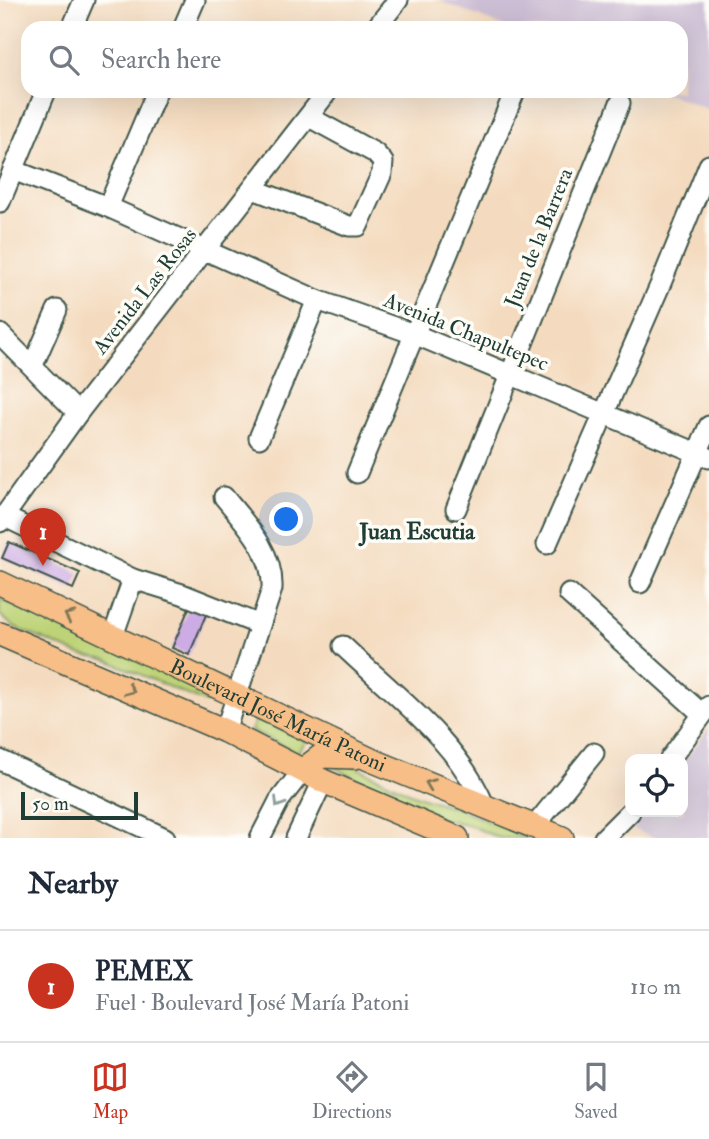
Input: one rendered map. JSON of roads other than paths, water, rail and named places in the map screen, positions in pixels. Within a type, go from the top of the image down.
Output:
[{"type":"main road","name":"Boulevard José María Patoni","points":[[0,583],[369,759],[562,838]]},
{"type":"main road","name":"Boulevard José María Patoni","points":[[0,634],[225,731],[313,775],[457,838]]},
{"type":"main road","points":[[313,775],[326,755],[369,759]]},
{"type":"street","points":[[75,21],[84,0]]},
{"type":"street","points":[[186,21],[195,0]]},
{"type":"street","points":[[382,21],[398,0]]},
{"type":"street","points":[[0,202],[43,98]]},
{"type":"street","points":[[108,207],[154,98]]},
{"type":"street","name":"Avenida Las Rosas","points":[[2,519],[78,413],[323,98]]},
{"type":"street","points":[[357,474],[512,98]]},
{"type":"street","name":"Juan de la Barrera","points":[[456,509],[509,372],[620,103]]},
{"type":"street","points":[[253,189],[349,226],[358,226],[382,173],[383,162],[375,153],[309,117]]},
{"type":"street","points":[[547,544],[605,414],[709,165]]},
{"type":"street","name":"Avenida Chapultepec","points":[[13,170],[108,207],[317,300],[414,334],[509,372],[703,456]]},
{"type":"street","points":[[259,438],[317,300]]},
{"type":"street","points":[[33,365],[57,310]]},
{"type":"street","points":[[1,337],[33,365],[78,413]]},
{"type":"street","points":[[640,583],[703,456],[709,426]]},
{"type":"street","points":[[224,498],[258,541],[273,573],[272,589],[225,731]]},
{"type":"street","points":[[2,519],[133,579],[182,594],[260,625]]},
{"type":"street","points":[[113,636],[133,579]]},
{"type":"street","points":[[569,594],[706,710],[674,754]]},
{"type":"street","points":[[343,646],[436,735],[467,772],[485,807]]},
{"type":"street","points":[[534,827],[594,753]]},
{"type":"street","points":[[0,760],[165,838]]},
{"type":"street","points":[[260,838],[279,801],[313,775]]},
{"type":"street","points":[[296,838],[313,775]]},
{"type":"street","points":[[604,838],[625,817]]},
{"type":"place","name":"PEMEX","points":[[43,566]]},
{"type":"district","name":"Juan Escutia","points":[[417,531]]}]
